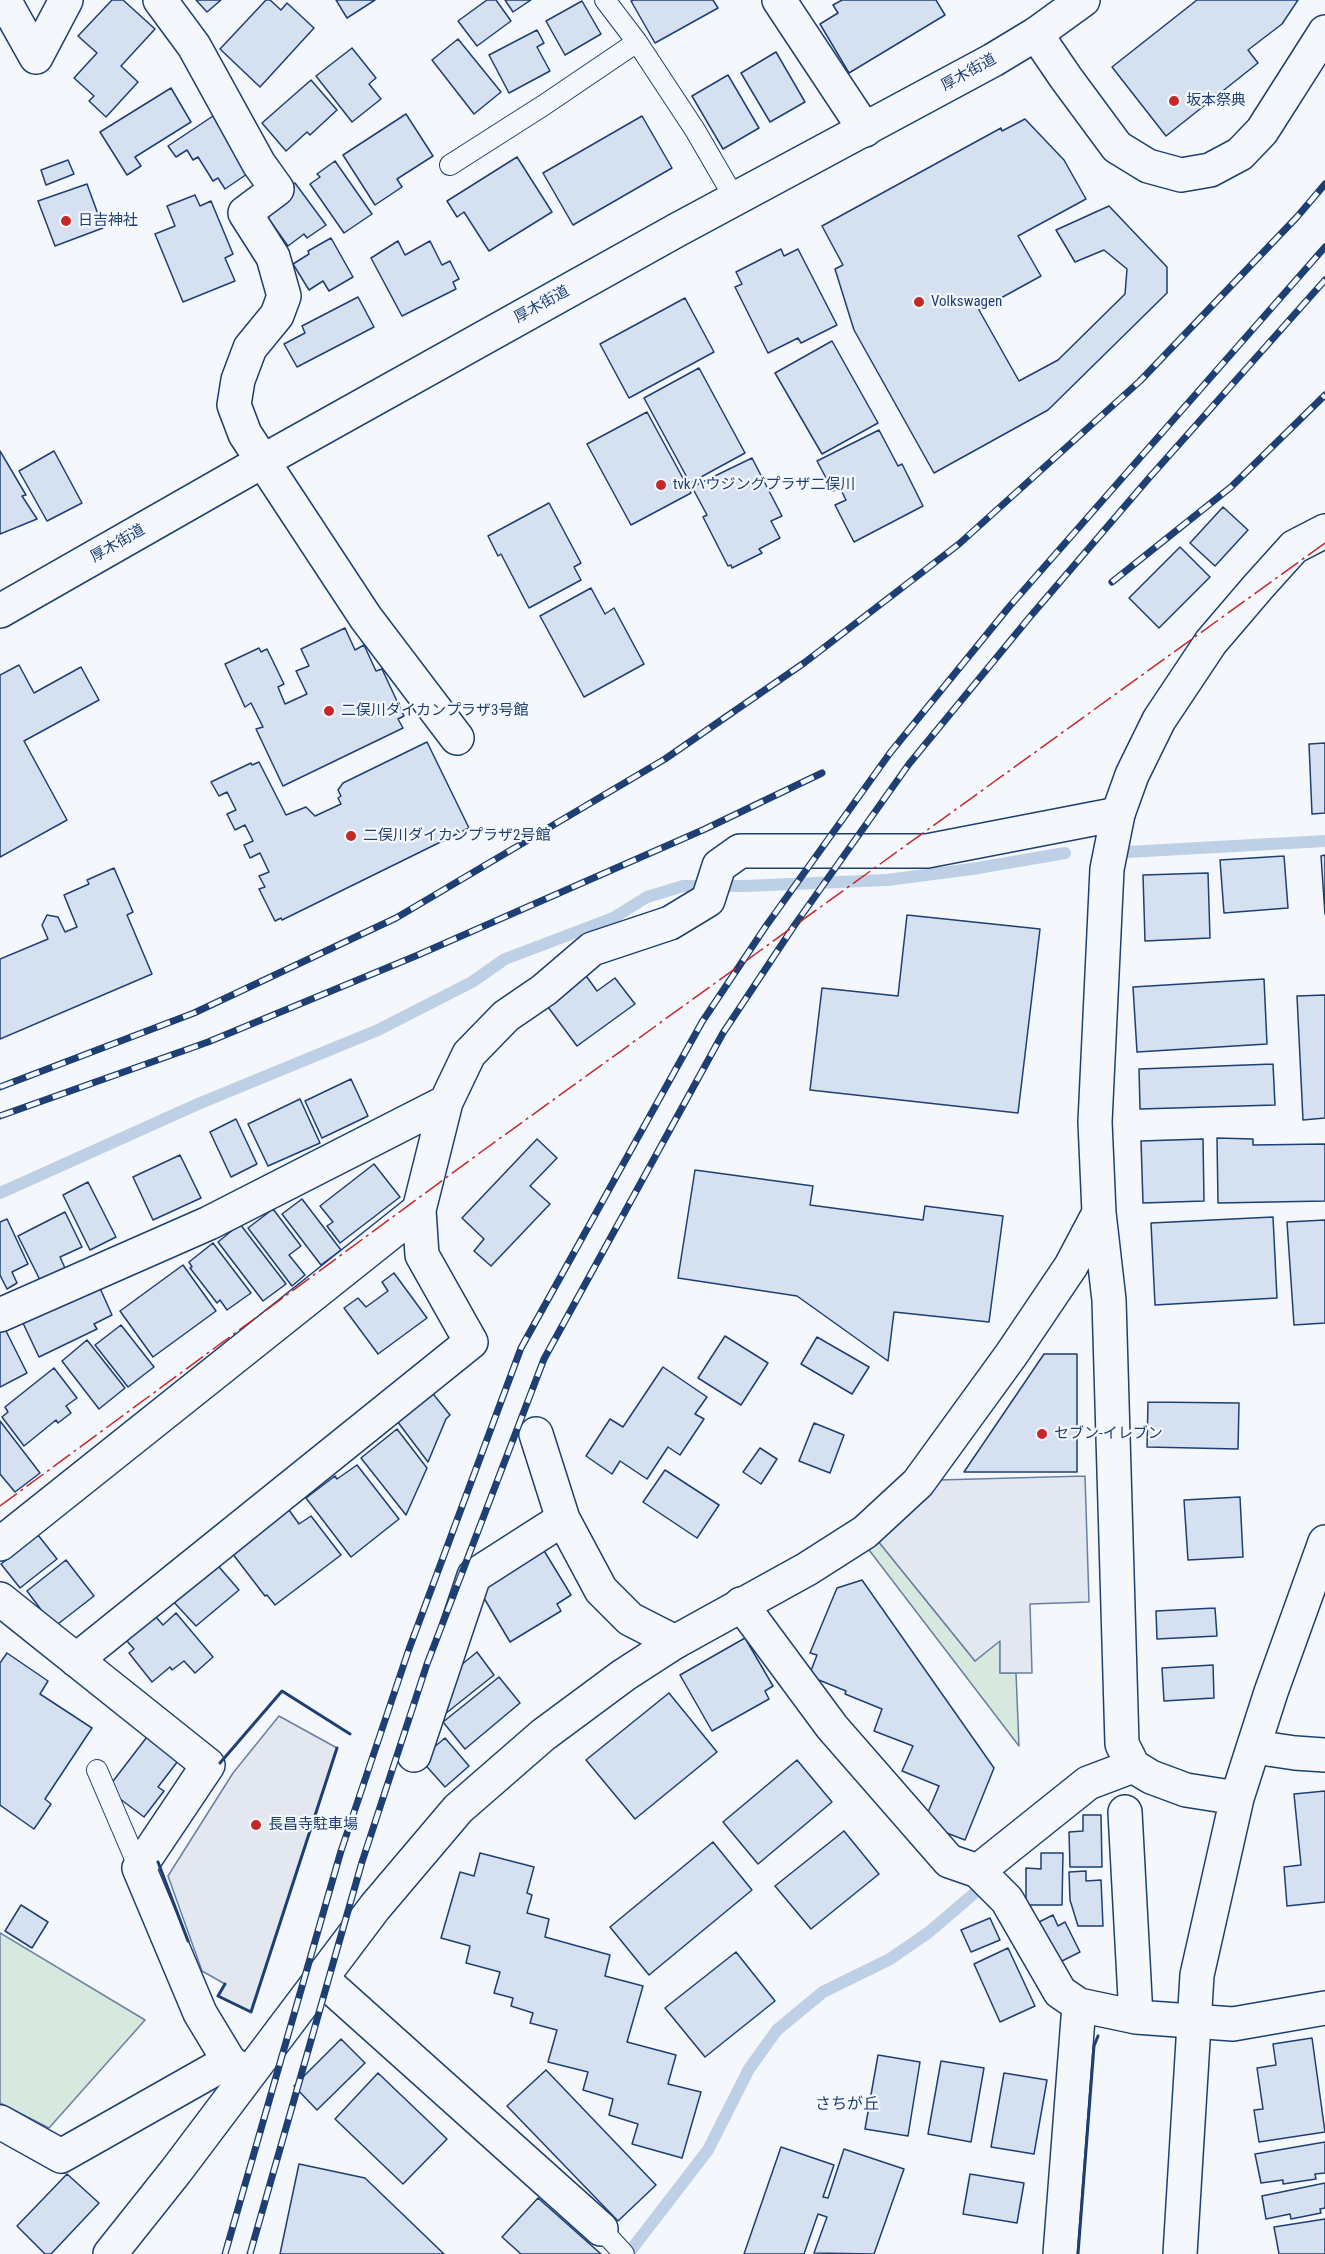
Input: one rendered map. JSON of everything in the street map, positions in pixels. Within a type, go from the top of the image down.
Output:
[{"type":"street","points":[[4,0],[36,57],[66,0]]},
{"type":"street","points":[[160,0],[194,46],[259,164],[277,189],[245,213],[273,257],[284,296],[277,315],[250,348],[238,380],[234,405],[245,434],[366,618],[457,738]]},
{"type":"street","points":[[780,0],[865,130]]},
{"type":"street","name":"厚木街道","points":[[0,611],[263,461],[735,199],[993,60],[1036,34],[1083,0]]},
{"type":"street","points":[[1036,34],[1117,147],[1148,165],[1181,175],[1210,170],[1240,154],[1262,131],[1325,32]]},
{"type":"street","points":[[1238,1798],[1186,1790],[1151,1777],[1133,1766],[1122,1744],[1109,1300],[1099,1213],[1095,1122],[1107,869],[1116,823],[1132,775],[1159,720],[1211,642],[1294,547],[1325,531]]},
{"type":"street","points":[[76,1660],[471,1342],[422,1255],[419,1210],[446,1102],[469,1054],[506,1016],[544,990],[592,949],[670,923],[708,900],[719,866],[740,851],[927,851],[1116,823]]},
{"type":"street","points":[[0,1316],[209,1222],[446,1102]]},
{"type":"street","points":[[0,1544],[419,1210]]},
{"type":"street","points":[[110,2254],[176,2171],[238,2068],[321,1978],[375,1907],[458,1809],[543,1735],[624,1675],[675,1642],[807,1569],[865,1532],[918,1483],[1011,1355],[1065,1275],[1099,1213]]},
{"type":"street","points":[[536,1434],[563,1520],[601,1590],[630,1619],[675,1642]]},
{"type":"street","points":[[414,1755],[474,1576],[563,1520]]},
{"type":"street","points":[[1180,2254],[1197,1975],[1238,1798],[1325,1542]]},
{"type":"street","points":[[0,1599],[208,1765],[139,1868],[200,2013],[238,2068]]},
{"type":"street","points":[[741,1604],[832,1727],[949,1861],[978,1871],[1007,1900],[1060,1992],[1079,2005],[1137,2018],[1233,2024],[1325,2008]]},
{"type":"street","points":[[1254,1747],[1325,1755]]},
{"type":"street","points":[[978,1871],[1088,1783],[1133,1766]]},
{"type":"street","points":[[1125,1812],[1137,2018]]},
{"type":"street","points":[[321,1978],[601,2229]]},
{"type":"street","points":[[1060,2254],[1079,2005]]},
{"type":"street","points":[[0,2122],[61,2156],[238,2068]]},
{"type":"lane","points":[[605,0],[637,42],[695,130],[735,199]]},
{"type":"lane","points":[[450,165],[637,42]]},
{"type":"lane","points":[[97,1770],[139,1868]]},
{"type":"lane","points":[[601,2229],[624,2254]]},
{"type":"shaded area","points":[[1085,1476],[1089,1602],[1030,1604],[1032,1673],[1000,1673],[1000,1641],[975,1661],[878,1541],[939,1480]]},
{"type":"shaded area","points":[[878,1541],[975,1661],[1000,1640],[1000,1673],[1016,1673],[1019,1746],[866,1546]]},
{"type":"shaded area","name":"長昌寺駐車場","points":[[279,1716],[337,1748],[251,2012],[218,1996],[225,1984],[202,1971],[168,1876],[233,1773]]},
{"type":"shaded area","points":[[0,1933],[145,2020],[49,2128],[0,2103]]},
{"type":"building","points":[[112,0],[123,0],[155,29],[121,66],[138,82],[106,117],[89,101],[94,96],[74,78],[97,53],[78,36]]},
{"type":"building","points":[[196,0],[221,0],[207,12]]},
{"type":"building","points":[[266,0],[270,0],[281,10],[287,3],[314,28],[260,87],[220,49]]},
{"type":"building","points":[[336,0],[375,0],[347,18]]},
{"type":"building","points":[[487,0],[496,0],[511,21],[477,46],[458,21]]},
{"type":"building","points":[[505,0],[531,0],[513,12]]},
{"type":"building","points":[[713,0],[718,8],[655,43],[631,1]]},
{"type":"building","points":[[842,0],[936,0],[945,15],[849,73],[820,24],[838,13],[833,5]]},
{"type":"building","name":"坂本祭典","points":[[1197,0],[1298,0],[1282,24],[1248,50],[1258,63],[1166,136],[1112,67]]},
{"type":"building","points":[[582,1],[601,34],[565,55],[546,21]]},
{"type":"building","points":[[537,30],[544,43],[537,47],[550,71],[509,93],[489,55]]},
{"type":"building","points":[[458,39],[501,92],[474,114],[432,60]]},
{"type":"building","points":[[352,48],[376,78],[369,84],[381,99],[352,122],[316,76]]},
{"type":"building","points":[[776,52],[805,102],[770,122],[741,73]]},
{"type":"building","points":[[728,75],[759,128],[723,149],[692,96]]},
{"type":"building","points":[[311,80],[337,110],[310,135],[307,132],[286,151],[262,123]]},
{"type":"building","points":[[171,88],[191,122],[135,157],[141,166],[127,175],[100,132]]},
{"type":"building","points":[[406,114],[433,156],[397,179],[402,187],[375,205],[343,155]]},
{"type":"building","points":[[213,116],[250,172],[225,189],[218,178],[213,181],[198,157],[193,160],[187,150],[176,157],[168,146]]},
{"type":"building","points":[[642,116],[672,168],[573,225],[543,173]]},
{"type":"building","name":"Volkswagen","points":[[1025,119],[1064,160],[1086,199],[1018,236],[1041,276],[979,310],[1019,381],[1058,360],[1125,294],[1127,269],[1104,250],[1075,262],[1056,230],[1109,206],[1167,267],[1167,293],[1048,410],[934,473],[854,330],[835,269],[843,265],[822,226],[1001,128],[1002,131]]},
{"type":"building","points":[[517,157],[552,212],[489,251],[464,212],[457,217],[447,201]]},
{"type":"building","points":[[68,160],[74,174],[46,185],[41,170]]},
{"type":"building","points":[[335,161],[372,214],[344,233],[310,184],[320,177],[317,174]]},
{"type":"building","points":[[295,183],[326,225],[307,238],[304,234],[288,246],[261,208]]},
{"type":"building","points":[[87,184],[103,228],[55,246],[38,201]]},
{"type":"building","points":[[195,195],[200,206],[211,201],[233,254],[225,258],[235,281],[183,302],[155,234],[175,226],[167,206]]},
{"type":"building","points":[[331,238],[353,277],[329,291],[323,281],[309,290],[293,264],[309,254],[308,251]]},
{"type":"building","points":[[398,241],[405,255],[430,241],[442,265],[450,261],[459,279],[453,282],[456,289],[402,316],[371,258]]},
{"type":"building","points":[[781,249],[784,256],[798,249],[837,325],[801,343],[798,338],[768,353],[735,287],[742,284],[736,272]]},
{"type":"building","points":[[358,297],[374,327],[297,367],[284,344],[305,333],[302,326]]},
{"type":"building","points":[[685,298],[714,352],[629,398],[600,344]]},
{"type":"building","points":[[832,341],[878,423],[822,454],[775,373]]},
{"type":"building","points":[[699,368],[745,453],[690,483],[644,398]]},
{"type":"building","points":[[647,412],[691,493],[631,525],[587,444]]},
{"type":"building","points":[[879,430],[898,466],[902,464],[923,506],[854,542],[835,505],[846,500],[840,488],[833,491],[817,461]]},
{"type":"building","points":[[0,451],[26,495],[22,496],[37,519],[0,534]]},
{"type":"building","points":[[54,451],[82,503],[47,521],[19,471]]},
{"type":"building","points":[[752,458],[782,516],[771,521],[780,538],[759,549],[762,553],[732,568],[731,565],[728,566],[703,517],[707,515],[692,487]]},
{"type":"building","points":[[549,503],[581,563],[574,567],[581,580],[529,608],[501,554],[498,556],[488,536]]},
{"type":"building","points":[[1223,507],[1248,530],[1215,566],[1190,543]]},
{"type":"building","points":[[1180,547],[1210,577],[1159,628],[1129,598]]},
{"type":"building","points":[[591,588],[605,614],[614,608],[644,664],[584,697],[540,616]]},
{"type":"building","name":"二俣川ダイカンプラザ3号館","points":[[345,628],[355,650],[364,645],[376,671],[382,669],[404,716],[398,719],[403,728],[283,786],[256,729],[263,727],[251,703],[245,707],[225,664],[259,648],[261,652],[267,649],[284,684],[278,687],[285,704],[307,694],[296,671],[309,666],[301,649]]},
{"type":"building","points":[[19,665],[34,693],[81,667],[99,700],[24,741],[67,820],[0,857],[0,675]]},
{"type":"building","name":"二俣川ダイカンプラザ2号館","points":[[427,742],[469,828],[282,920],[281,918],[275,921],[259,889],[265,887],[259,876],[269,872],[260,853],[250,858],[244,845],[253,841],[245,825],[235,830],[227,814],[236,810],[227,792],[219,796],[211,782],[251,763],[252,765],[259,762],[286,815],[306,807],[315,816],[341,804],[338,790],[343,783]]},
{"type":"building","points":[[1325,743],[1325,813],[1312,814],[1309,744]]},
{"type":"building","points":[[1325,855],[1325,914],[1321,856]]},
{"type":"building","points":[[1284,856],[1288,908],[1224,913],[1220,860]]},
{"type":"building","points":[[114,868],[133,912],[127,915],[152,974],[0,1039],[0,959],[48,939],[42,925],[47,915],[58,917],[65,932],[77,927],[64,895],[89,884],[87,880]]},
{"type":"building","points":[[1208,873],[1210,938],[1145,941],[1143,875]]},
{"type":"building","points":[[907,915],[1040,929],[1018,1113],[810,1090],[822,988],[898,996]]},
{"type":"building","points":[[584,973],[597,991],[615,978],[635,1004],[577,1046],[545,1003]]},
{"type":"building","points":[[1264,979],[1267,1044],[1137,1052],[1133,987]]},
{"type":"building","points":[[1325,995],[1325,1118],[1303,1120],[1297,996]]},
{"type":"building","points":[[1273,1064],[1275,1105],[1140,1109],[1139,1069]]},
{"type":"building","points":[[351,1079],[368,1116],[322,1138],[305,1101]]},
{"type":"building","points":[[300,1099],[320,1143],[268,1166],[248,1124]]},
{"type":"building","points":[[236,1119],[257,1164],[231,1177],[210,1132]]},
{"type":"building","points":[[1217,1138],[1253,1139],[1253,1145],[1325,1144],[1325,1201],[1218,1203]]},
{"type":"building","points":[[537,1139],[557,1158],[530,1186],[550,1204],[491,1266],[474,1251],[484,1239],[462,1218]]},
{"type":"building","points":[[1203,1139],[1204,1201],[1143,1203],[1141,1141]]},
{"type":"building","points":[[180,1155],[201,1198],[153,1220],[133,1177]]},
{"type":"building","points":[[374,1164],[400,1197],[340,1243],[327,1226],[333,1222],[320,1206]]},
{"type":"building","points":[[695,1170],[813,1186],[810,1205],[923,1220],[925,1206],[1003,1216],[989,1322],[894,1312],[888,1361],[797,1296],[678,1278]]},
{"type":"building","points":[[88,1182],[116,1237],[90,1250],[63,1195]]},
{"type":"building","points":[[302,1199],[341,1250],[321,1265],[282,1214]]},
{"type":"building","points":[[273,1209],[301,1246],[289,1255],[305,1275],[292,1286],[248,1228]]},
{"type":"building","points":[[65,1212],[82,1247],[60,1257],[65,1268],[40,1280],[18,1236]]},
{"type":"building","points":[[1273,1217],[1277,1298],[1155,1305],[1151,1223]]},
{"type":"building","points":[[7,1219],[28,1264],[12,1272],[17,1283],[7,1289],[0,1275],[0,1222]]},
{"type":"building","points":[[1325,1220],[1325,1323],[1294,1325],[1287,1222]]},
{"type":"building","points":[[240,1224],[286,1284],[263,1301],[218,1242]]},
{"type":"building","points":[[213,1243],[251,1293],[227,1310],[220,1300],[217,1303],[190,1268],[192,1267],[189,1262]]},
{"type":"building","points":[[183,1265],[216,1311],[153,1357],[120,1311]]},
{"type":"building","points":[[394,1273],[427,1318],[378,1354],[344,1308],[358,1298],[366,1307],[388,1291],[382,1282]]},
{"type":"building","points":[[99,1286],[112,1315],[94,1324],[97,1329],[39,1357],[22,1321]]},
{"type":"building","points":[[121,1325],[154,1367],[128,1387],[95,1345]]},
{"type":"building","points":[[5,1329],[27,1373],[0,1387],[0,1332]]},
{"type":"building","points":[[725,1336],[768,1363],[741,1405],[698,1378]]},
{"type":"building","points":[[817,1337],[869,1367],[852,1394],[801,1364]]},
{"type":"building","points":[[87,1340],[125,1388],[99,1409],[62,1361]]},
{"type":"building","points":[[1044,1354],[1077,1354],[1077,1472],[964,1472]]},
{"type":"building","points":[[663,1367],[707,1397],[695,1414],[704,1419],[680,1455],[668,1447],[647,1479],[620,1461],[612,1474],[586,1456],[610,1419],[623,1427]]},
{"type":"building","points":[[54,1368],[77,1398],[66,1406],[71,1413],[58,1423],[56,1420],[24,1446],[2,1417],[8,1412],[5,1407]]},
{"type":"building","points":[[430,1390],[450,1415],[446,1419],[428,1462],[394,1417]]},
{"type":"building","points":[[1148,1402],[1239,1403],[1238,1449],[1147,1447]]},
{"type":"building","points":[[0,1421],[40,1473],[15,1492],[0,1474]]},
{"type":"building","points":[[814,1423],[844,1435],[830,1473],[799,1461]]},
{"type":"building","points":[[397,1429],[427,1468],[406,1515],[361,1458]]},
{"type":"building","points":[[760,1448],[777,1459],[761,1484],[743,1472]]},
{"type":"building","points":[[357,1465],[399,1519],[351,1557],[306,1498],[335,1476],[337,1479]]},
{"type":"building","points":[[665,1470],[719,1505],[697,1538],[643,1502]]},
{"type":"building","points":[[1240,1497],[1243,1557],[1188,1560],[1184,1500]]},
{"type":"building","points":[[289,1510],[299,1524],[311,1516],[341,1555],[275,1605],[267,1595],[265,1596],[232,1553]]},
{"type":"building","points":[[38,1535],[57,1559],[20,1588],[1,1564]]},
{"type":"building","points":[[543,1549],[571,1595],[557,1604],[561,1611],[510,1642],[478,1588]]},
{"type":"building","points":[[66,1560],[94,1596],[54,1627],[27,1591]]},
{"type":"building","points":[[213,1560],[239,1590],[196,1626],[170,1598]]},
{"type":"building","points":[[862,1580],[994,1768],[965,1840],[923,1824],[939,1786],[902,1771],[913,1746],[874,1731],[882,1709],[809,1676],[817,1655],[810,1653],[837,1588]]},
{"type":"building","points":[[1215,1608],[1217,1636],[1157,1639],[1156,1611]]},
{"type":"building","points":[[176,1613],[213,1657],[195,1673],[184,1661],[172,1670],[170,1667],[152,1682],[129,1653],[134,1649],[126,1640],[155,1616],[163,1625]]},
{"type":"building","points":[[745,1638],[773,1686],[765,1691],[769,1699],[712,1731],[680,1675]]},
{"type":"building","points":[[477,1652],[494,1675],[435,1722],[444,1679]]},
{"type":"building","points":[[7,1653],[48,1681],[40,1694],[92,1728],[45,1799],[51,1804],[34,1829],[0,1805],[0,1663]]},
{"type":"building","points":[[1213,1665],[1214,1698],[1164,1701],[1162,1668]]},
{"type":"building","points":[[499,1677],[520,1703],[465,1749],[443,1722]]},
{"type":"building","points":[[669,1693],[717,1752],[635,1819],[586,1760]]},
{"type":"building","points":[[150,1733],[181,1757],[158,1787],[164,1791],[144,1817],[107,1789]]},
{"type":"building","points":[[445,1738],[469,1766],[445,1787],[420,1759]]},
{"type":"building","points":[[797,1760],[832,1802],[758,1864],[723,1822]]},
{"type":"building","points":[[1325,1791],[1325,1902],[1287,1906],[1284,1867],[1301,1865],[1294,1794]]},
{"type":"building","points":[[1083,1815],[1101,1815],[1102,1867],[1070,1867],[1069,1832],[1083,1831]]},
{"type":"building","points":[[844,1831],[879,1874],[811,1929],[775,1886]]},
{"type":"building","points":[[713,1842],[752,1890],[649,1975],[610,1927]]},
{"type":"building","points":[[480,1853],[534,1867],[527,1893],[532,1895],[527,1913],[549,1919],[545,1937],[610,1955],[605,1976],[643,1986],[627,2042],[676,2055],[668,2084],[701,2092],[682,2158],[632,2144],[638,2124],[609,2115],[613,2099],[583,2090],[588,2072],[548,2062],[557,2030],[530,2023],[533,2013],[511,2006],[513,1998],[494,1993],[500,1972],[466,1963],[470,1946],[441,1938],[460,1872],[474,1876]]},
{"type":"building","points":[[1041,1853],[1063,1853],[1062,1905],[1026,1905],[1026,1868],[1041,1869]]},
{"type":"building","points":[[1086,1871],[1086,1881],[1101,1880],[1103,1926],[1078,1926],[1070,1900],[1069,1872]]},
{"type":"building","points":[[21,1905],[48,1922],[32,1948],[5,1931]]},
{"type":"building","points":[[1053,1915],[1058,1926],[1065,1922],[1080,1952],[1056,1964],[1037,1923]]},
{"type":"building","points":[[990,1918],[1000,1940],[971,1952],[961,1930]]},
{"type":"building","points":[[1008,1948],[1035,2006],[1000,2022],[974,1964]]},
{"type":"building","points":[[736,1952],[775,2001],[705,2057],[665,2008]]},
{"type":"building","points":[[1312,2038],[1325,2132],[1259,2142],[1254,2110],[1263,2109],[1257,2068],[1276,2065],[1273,2044]]},
{"type":"building","points":[[341,2039],[365,2063],[317,2110],[294,2086]]},
{"type":"building","points":[[878,2055],[920,2062],[908,2136],[865,2129]]},
{"type":"building","points":[[941,2061],[984,2068],[971,2142],[928,2134]]},
{"type":"building","points":[[546,2070],[656,2185],[618,2221],[507,2106]]},
{"type":"building","points":[[378,2073],[447,2139],[403,2184],[335,2119]]},
{"type":"building","points":[[1004,2073],[1047,2080],[1034,2154],[991,2147]]},
{"type":"building","points":[[1325,2142],[1325,2173],[1315,2174],[1316,2179],[1283,2184],[1283,2180],[1261,2183],[1255,2154]]},
{"type":"building","points":[[781,2147],[834,2165],[823,2197],[828,2198],[844,2149],[904,2169],[874,2254],[814,2253],[827,2217],[818,2214],[804,2254],[744,2254]]},
{"type":"building","points":[[299,2164],[365,2178],[444,2254],[280,2254]]},
{"type":"building","points":[[67,2174],[99,2203],[51,2254],[45,2254],[17,2226]]},
{"type":"building","points":[[970,2174],[1024,2183],[1017,2223],[963,2214]]},
{"type":"building","points":[[1325,2183],[1325,2208],[1320,2209],[1321,2213],[1291,2219],[1290,2214],[1266,2219],[1262,2196]]},
{"type":"building","points":[[538,2198],[601,2254],[521,2254],[502,2237]]},
{"type":"building","points":[[1325,2219],[1325,2254],[1279,2254],[1274,2227]]},
{"type":"waterway","points":[[1127,852],[1325,841]]},
{"type":"waterway","points":[[0,1193],[198,1104],[378,1030],[472,982],[505,959],[613,918],[647,897],[683,886],[745,886],[887,880],[972,869],[1065,853]]},
{"type":"waterway","points":[[628,2254],[708,2150],[749,2069],[777,2030],[823,1992],[890,1959],[929,1932],[977,1891]]},
{"type":"railway","points":[[0,1087],[194,1013],[396,918],[665,759],[804,663],[959,544],[1140,381],[1297,217],[1325,184]]},
{"type":"railway","points":[[225,2254],[341,1851],[409,1649],[521,1348],[702,1022],[766,926],[890,753],[1009,607],[1325,247]]},
{"type":"railway","points":[[250,2254],[362,1862],[427,1664],[544,1359],[723,1033],[794,926],[909,764],[1029,618],[1149,478],[1325,280]]},
{"type":"railway","points":[[1112,582],[1231,487],[1325,395]]},
{"type":"railway","points":[[0,1116],[208,1042],[418,955],[705,829],[822,773]]},
{"type":"wall","points":[[220,1763],[282,1691],[350,1734]]},
{"type":"wall","points":[[225,1984],[218,1996],[251,2012],[337,1748]]},
{"type":"wall","points":[[158,1862],[188,1941]]},
{"type":"wall","points":[[1078,2254],[1094,2046],[1098,2036]]},
{"type":"power","points":[[0,1506],[481,1152],[1325,543]]},
{"type":"place","name":"坂本祭典","points":[[1174,101]]},
{"type":"place","name":"日吉神社","points":[[66,221]]},
{"type":"place","name":"Volkswagen","points":[[919,302]]},
{"type":"place","name":"tvkハウジングプラザ二俣川","points":[[661,485]]},
{"type":"place","name":"二俣川ダイカンプラザ3号館","points":[[329,711]]},
{"type":"place","name":"二俣川ダイカンプラザ2号館","points":[[351,836]]},
{"type":"place","name":"セブン-イレブン","points":[[1042,1434]]},
{"type":"place","name":"長昌寺駐車場","points":[[256,1825]]},
{"type":"district","name":"さちが丘","points":[[847,2105]]}]
